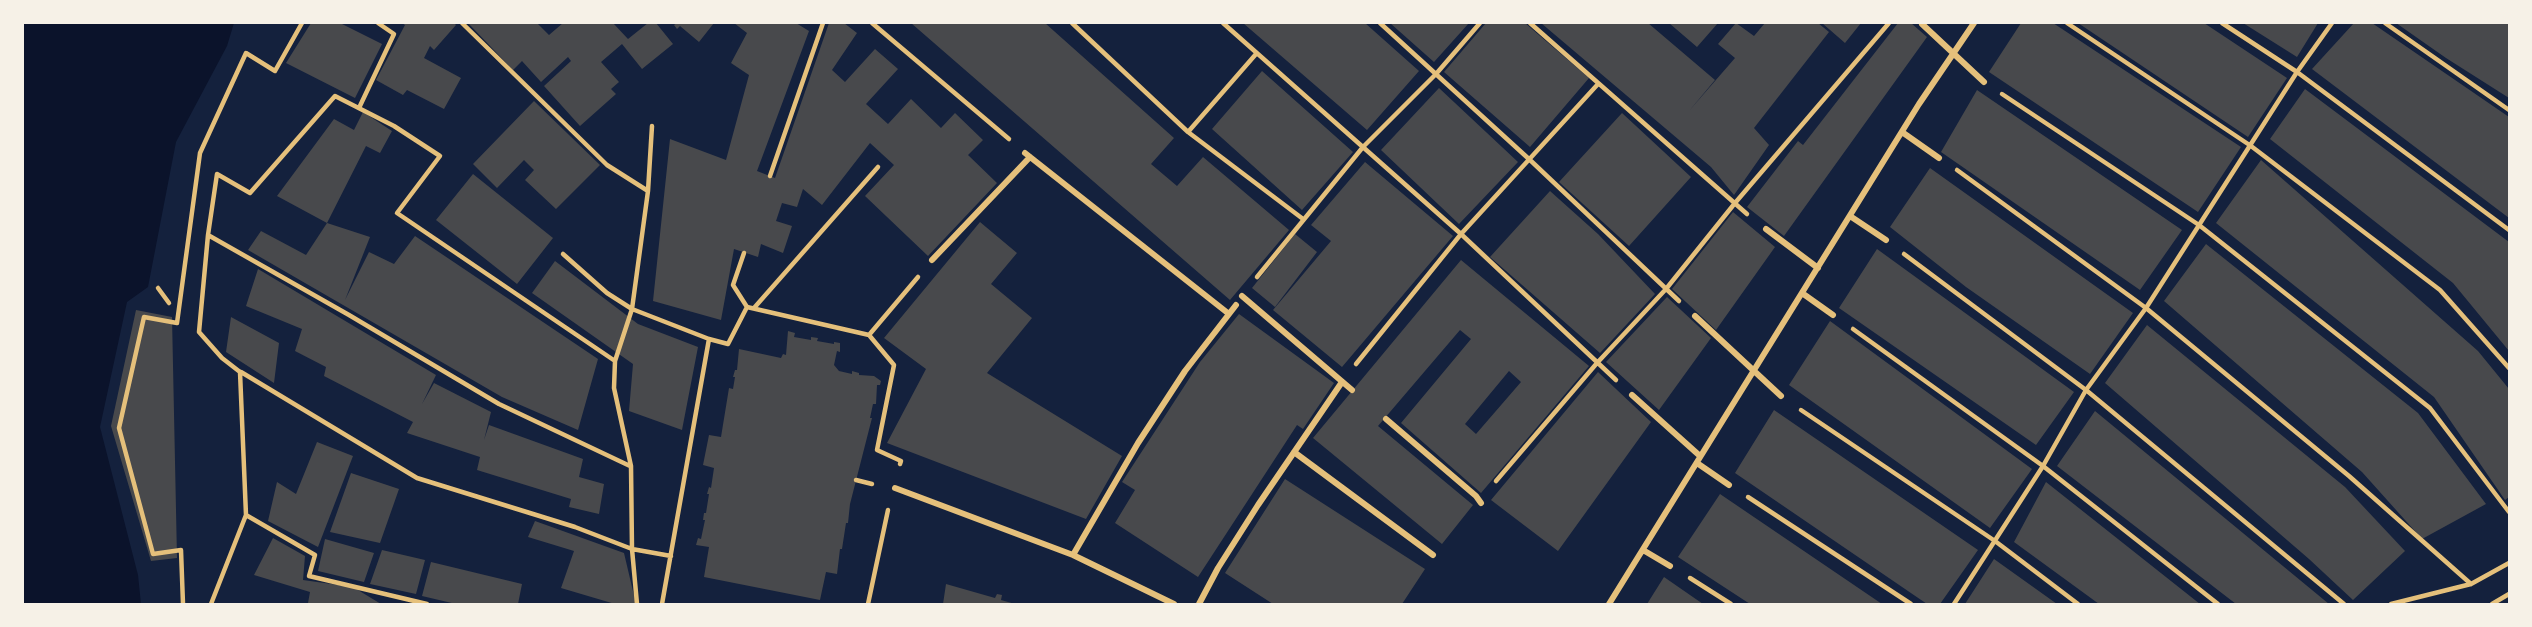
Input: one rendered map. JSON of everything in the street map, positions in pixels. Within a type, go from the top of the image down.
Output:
[{"type":"street","points":[[1609,604],[1902,132],[1974,23]]},
{"type":"street","points":[[1922,24],[1984,82]]},
{"type":"street","points":[[1902,132],[1940,158]]},
{"type":"street","points":[[932,260],[1028,155],[1229,314]]},
{"type":"street","points":[[1850,216],[1886,240]]},
{"type":"street","points":[[1766,229],[1818,268]]},
{"type":"street","points":[[1802,293],[1833,315]]},
{"type":"street","points":[[1242,296],[1352,390]]},
{"type":"street","points":[[1073,555],[1138,443],[1185,371],[1236,305]]},
{"type":"street","points":[[1695,316],[1782,396]]},
{"type":"street","points":[[1199,604],[1218,568],[1342,382]]},
{"type":"street","points":[[1632,395],[1729,485]]},
{"type":"street","points":[[1385,419],[1480,501]]},
{"type":"street","points":[[1294,452],[1433,555]]},
{"type":"street","points":[[895,488],[1073,555],[1174,604]]},
{"type":"street","points":[[1643,550],[1670,566]]},
{"type":"path","points":[[183,604],[181,550],[153,554],[119,428],[144,317],[177,323],[200,153],[246,53],[275,71],[302,23]]},
{"type":"path","points":[[359,108],[394,34],[378,23]]},
{"type":"path","points":[[462,23],[607,165],[648,191]]},
{"type":"path","points":[[770,176],[822,23]]},
{"type":"path","points":[[872,23],[1028,155]]},
{"type":"path","points":[[1072,23],[1188,132],[1303,219]]},
{"type":"path","points":[[1223,23],[1461,234],[1632,395]]},
{"type":"path","points":[[1380,23],[1695,316]]},
{"type":"path","points":[[1242,296],[1363,146],[1436,74],[1480,23]]},
{"type":"path","points":[[1530,23],[1766,229]]},
{"type":"path","points":[[1480,501],[1597,363],[1666,289],[1735,203],[1889,23]]},
{"type":"path","points":[[2067,23],[2251,146],[2440,290],[2509,368]]},
{"type":"path","points":[[2222,23],[2297,72],[2509,230]]},
{"type":"path","points":[[1954,604],[2043,466],[2086,390],[2146,308],[2297,72],[2332,23]]},
{"type":"path","points":[[2385,23],[2509,110]]},
{"type":"path","points":[[1188,132],[1256,54]]},
{"type":"path","points":[[1984,82],[2199,225],[2430,408],[2509,512]]},
{"type":"path","points":[[1342,382],[1461,234],[1598,83]]},
{"type":"path","points":[[615,361],[397,214],[440,156],[394,126],[335,96],[250,193],[217,174],[199,332],[222,358],[240,372],[417,478],[575,527],[632,549],[671,556]]},
{"type":"path","points":[[637,604],[632,549],[631,466],[614,388],[615,361],[632,309],[648,191],[652,126]]},
{"type":"path","points":[[1940,158],[2146,308],[2349,476],[2471,583]]},
{"type":"path","points":[[754,308],[878,167]]},
{"type":"path","points":[[208,235],[499,404],[631,466]]},
{"type":"path","points":[[1886,240],[2086,390],[2344,604]]},
{"type":"path","points":[[744,253],[733,285],[747,307],[869,335],[894,365],[877,450],[901,461],[868,604]]},
{"type":"path","points":[[563,254],[607,293],[632,309],[709,339],[728,344],[747,307]]},
{"type":"path","points":[[869,335],[932,260]]},
{"type":"path","points":[[158,289],[169,303]]},
{"type":"path","points":[[1833,315],[2043,466],[2218,604]]},
{"type":"path","points":[[662,604],[709,339]]},
{"type":"path","points":[[212,604],[246,515],[240,372]]},
{"type":"path","points":[[1782,396],[1995,541],[2078,604]]},
{"type":"path","points":[[856,480],[876,485]]},
{"type":"path","points":[[1729,485],[1911,604]]},
{"type":"path","points":[[246,515],[315,555],[309,576],[427,604]]},
{"type":"path","points":[[2391,604],[2471,583],[2509,563]]},
{"type":"path","points":[[1670,566],[1731,604]]},
{"type":"path","points":[[2492,604],[2509,594]]},
{"type":"water","points":[[23,23],[234,23],[227,46],[176,142],[148,287],[127,302],[100,427],[138,575],[141,604],[23,604]]},
{"type":"building","points":[[311,23],[340,23],[382,44],[355,98],[286,63]]},
{"type":"building","points":[[402,23],[456,25],[434,50],[430,46],[424,58],[461,78],[444,109],[407,90],[403,95],[376,80],[405,25]]},
{"type":"building","points":[[468,23],[537,23],[549,35],[563,23],[613,23],[628,39],[648,23],[656,23],[673,44],[642,69],[622,44],[601,62],[619,82],[611,89],[616,94],[580,126],[544,86],[571,61],[568,57],[541,82],[522,61],[513,70]]},
{"type":"building","points":[[714,23],[699,42],[680,26],[677,29],[674,25]]},
{"type":"building","points":[[734,23],[796,23],[809,31],[757,171],[775,178],[829,23],[844,23],[857,33],[832,70],[845,82],[875,49],[898,69],[866,104],[888,124],[911,99],[941,128],[955,113],[983,140],[968,155],[997,183],[928,256],[865,196],[894,165],[870,143],[822,205],[803,189],[797,207],[782,203],[776,221],[792,226],[783,253],[761,244],[758,257],[734,249],[721,320],[653,301],[670,139],[726,160],[749,75],[731,63],[747,33]]},
{"type":"building","points":[[911,23],[1045,23],[1174,138],[1151,164],[1177,186],[1203,157],[1289,230],[1230,300]]},
{"type":"building","points":[[1243,23],[1365,23],[1419,71],[1367,130]]},
{"type":"building","points":[[1390,23],[1469,23],[1434,62]]},
{"type":"building","points":[[1486,23],[1525,23],[1589,78],[1530,147],[1444,72]]},
{"type":"building","points":[[1541,23],[1648,23],[1715,80],[1689,111],[1735,58],[1718,44],[1736,23],[1754,36],[1765,23],[1818,23],[1829,32],[1754,128],[1769,145],[1734,195],[1711,167]]},
{"type":"building","points":[[1669,23],[1718,23],[1697,47]]},
{"type":"building","points":[[1822,23],[1861,23],[1845,43]]},
{"type":"building","points":[[1898,23],[1911,23],[1927,37],[1784,236],[1747,207],[1798,141],[1803,145]]},
{"type":"building","points":[[2021,23],[2053,23],[2241,147],[2198,212],[1989,72]]},
{"type":"building","points":[[2078,23],[2204,23],[2287,78],[2248,137]]},
{"type":"building","points":[[2243,23],[2318,23],[2297,57]]},
{"type":"building","points":[[2354,23],[2372,23],[2509,117],[2509,218],[2312,69]]},
{"type":"building","points":[[2396,23],[2509,23],[2509,98],[2446,58]]},
{"type":"building","points":[[1262,71],[1353,152],[1302,210],[1212,129]]},
{"type":"building","points":[[1439,88],[1518,162],[1459,224],[1381,150]]},
{"type":"building","points":[[2305,89],[2509,242],[2509,351],[2453,283],[2270,139]]},
{"type":"building","points":[[1977,90],[2182,230],[2140,290],[1941,152]]},
{"type":"building","points":[[534,101],[600,165],[556,209],[525,180],[534,170],[524,160],[497,188],[473,164]]},
{"type":"building","points":[[363,112],[392,131],[380,153],[366,146],[327,223],[277,196],[334,119],[354,130]]},
{"type":"building","points":[[1622,113],[1691,177],[1629,246],[1559,182]]},
{"type":"building","points":[[2261,160],[2478,351],[2509,389],[2509,497],[2505,500],[2434,397],[2216,223]]},
{"type":"building","points":[[1365,162],[1453,236],[1342,367],[1273,310],[1331,241],[1311,225]]},
{"type":"building","points":[[1930,168],[2133,313],[2090,374],[1966,287],[1890,227]]},
{"type":"building","points":[[473,174],[553,238],[517,284],[436,220]]},
{"type":"building","points":[[1550,191],[1598,234],[1655,294],[1600,353],[1490,257]]},
{"type":"building","points":[[1733,212],[1775,247],[1716,330],[1672,289]]},
{"type":"building","points":[[980,222],[1017,253],[991,284],[1032,318],[987,373],[1122,456],[1086,519],[887,443],[926,369],[884,338]]},
{"type":"building","points":[[327,223],[370,237],[345,300],[369,252],[394,264],[415,236],[598,359],[578,430],[502,397],[248,250],[261,231],[306,255]]},
{"type":"building","points":[[1295,234],[1317,252],[1275,307],[1252,288]]},
{"type":"building","points":[[2206,244],[2418,413],[2486,504],[2422,539],[2362,472],[2164,301]]},
{"type":"building","points":[[1877,249],[2074,392],[2036,445],[1839,308]]},
{"type":"building","points":[[1461,260],[1589,366],[1481,493],[1401,423],[1471,339],[1460,330],[1378,426],[1473,505],[1442,544],[1313,438]],"holes":[[[1509,371],[1521,382],[1476,434],[1465,424]]]},
{"type":"building","points":[[555,261],[638,324],[698,347],[682,430],[629,411],[633,364],[532,293]]},
{"type":"building","points":[[258,269],[436,375],[422,404],[434,383],[491,412],[484,440],[489,425],[583,459],[579,477],[604,484],[599,514],[569,507],[571,499],[477,470],[480,457],[407,433],[413,422],[324,376],[326,367],[295,351],[302,329],[246,306]]},
{"type":"building","points":[[1667,297],[1711,338],[1659,410],[1606,362]]},
{"type":"building","points":[[136,310],[172,317],[177,558],[151,561],[111,426]]},
{"type":"building","points":[[1239,314],[1334,383],[1303,429],[1297,425],[1198,577],[1115,523],[1135,490],[1122,482],[1200,362]]},
{"type":"building","points":[[231,317],[279,343],[274,383],[226,352]]},
{"type":"building","points":[[1830,321],[2032,469],[1990,528],[1789,385]]},
{"type":"building","points":[[2147,325],[2345,487],[2405,551],[2353,600],[2105,383]]},
{"type":"building","points":[[788,331],[795,333],[794,337],[811,340],[811,337],[818,338],[817,341],[840,343],[840,352],[837,351],[834,365],[839,371],[874,376],[881,381],[880,385],[877,385],[876,404],[873,404],[872,418],[850,504],[837,574],[826,572],[820,600],[704,577],[709,547],[696,545],[698,538],[701,539],[707,494],[709,487],[711,488],[714,468],[703,465],[709,435],[721,437],[729,388],[733,389],[733,377],[737,370],[739,349],[781,358],[783,354],[786,355]]},
{"type":"building","points":[[1598,372],[1651,422],[1558,551],[1491,500]]},
{"type":"building","points":[[1774,410],[1978,550],[1940,604],[1927,604],[1735,473]]},
{"type":"building","points":[[2095,411],[2329,604],[2236,604],[2057,466]]},
{"type":"building","points":[[317,442],[353,456],[318,547],[268,521],[277,482],[296,494]]},
{"type":"building","points":[[351,473],[399,489],[380,543],[330,532]]},
{"type":"building","points":[[1285,479],[1425,569],[1402,604],[1273,604],[1225,573]]},
{"type":"building","points":[[2046,482],[2200,604],[2099,604],[2014,542]]},
{"type":"building","points":[[1720,494],[1882,604],[1750,604],[1678,557]]},
{"type":"building","points":[[535,521],[624,553],[636,604],[615,604],[561,588],[574,551],[528,537]]},
{"type":"building","points":[[273,538],[305,556],[303,580],[353,587],[381,604],[311,604],[308,603],[310,592],[254,575]]},
{"type":"building","points":[[325,539],[374,553],[364,582],[318,571]]},
{"type":"building","points":[[382,550],[425,560],[416,594],[370,584]]},
{"type":"building","points":[[1994,559],[2057,604],[1965,604]]},
{"type":"building","points":[[431,562],[522,584],[518,604],[456,604],[422,596]]},
{"type":"building","points":[[1664,577],[1703,604],[1647,604]]},
{"type":"building","points":[[946,584],[995,598],[997,594],[1002,595],[1001,600],[1015,604],[943,604]]}]
